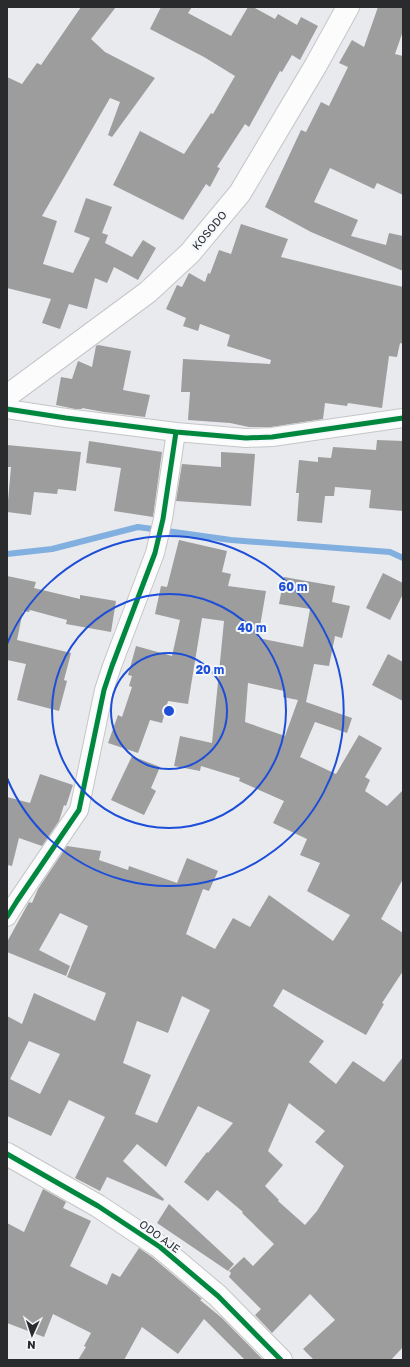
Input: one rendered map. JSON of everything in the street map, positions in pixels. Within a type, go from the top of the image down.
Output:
[{"type":"main road","name":"KOSODO","points":[[7,396],[148,292],[190,253],[240,193],[316,66],[348,7]]},
{"type":"main road","name":"ODO AJE","points":[[7,1154],[98,1206],[160,1247],[218,1296],[281,1360]]},
{"type":"street","points":[[7,409],[176,432],[246,438],[272,437],[403,418]]},
{"type":"street","points":[[7,917],[79,810],[104,690],[155,553],[163,519],[176,432]]},
{"type":"building","points":[[81,7],[116,7],[91,39],[105,52],[155,78],[112,137],[108,135],[120,102],[110,98],[42,216],[57,221],[43,264],[73,273],[90,238],[74,232],[86,198],[112,207],[102,233],[108,235],[105,243],[132,257],[143,240],[156,248],[138,280],[114,267],[107,283],[95,278],[87,309],[69,304],[60,329],[42,323],[51,299],[7,288],[7,77],[22,84],[37,63],[41,65]]},
{"type":"building","points":[[161,7],[192,7],[188,13],[231,36],[248,7],[253,7],[275,19],[278,14],[297,25],[301,17],[318,26],[300,60],[292,55],[282,72],[280,71],[249,127],[245,124],[217,167],[220,168],[210,187],[206,184],[183,220],[113,185],[140,131],[184,154],[211,113],[213,114],[235,76],[204,57],[150,29]]},
{"type":"building","points":[[378,7],[403,7],[403,31],[395,54],[403,56],[403,195],[377,183],[374,189],[330,168],[314,202],[358,220],[351,236],[386,245],[389,233],[403,236],[403,271],[311,232],[265,207],[301,130],[306,132],[321,102],[329,106],[348,67],[339,63],[352,40],[364,47]]},
{"type":"building","points":[[241,224],[288,239],[281,257],[403,287],[403,344],[400,343],[397,357],[389,356],[382,408],[348,403],[347,406],[325,403],[323,419],[271,427],[249,427],[230,423],[188,420],[190,392],[181,392],[183,359],[270,364],[271,360],[227,346],[230,335],[200,324],[198,331],[183,326],[186,318],[166,309],[177,285],[182,287],[189,273],[205,282],[208,273],[210,274],[219,250],[231,254]]},
{"type":"building","points":[[98,345],[131,351],[123,390],[150,395],[145,417],[82,408],[75,409],[56,405],[61,377],[72,379],[78,361],[92,367],[96,346]]},
{"type":"building","points":[[377,440],[403,441],[403,511],[369,508],[371,490],[335,487],[334,496],[325,496],[322,523],[297,521],[299,493],[296,493],[299,460],[318,462],[318,457],[331,458],[333,447],[376,450]]},
{"type":"building","points":[[89,441],[162,452],[153,517],[114,511],[121,468],[86,463]]},
{"type":"building","points":[[7,445],[81,452],[76,491],[58,489],[57,494],[34,492],[31,515],[7,512],[11,467],[7,467]]},
{"type":"building","points":[[221,452],[255,454],[251,506],[176,501],[182,464],[221,467]]},
{"type":"building","points":[[179,540],[227,551],[222,572],[231,574],[228,586],[266,591],[258,638],[303,647],[310,609],[279,604],[284,577],[335,586],[332,602],[350,606],[342,638],[335,636],[329,666],[314,664],[306,702],[352,718],[347,733],[315,722],[300,757],[336,774],[359,735],[382,748],[365,777],[370,780],[365,791],[387,806],[403,790],[403,879],[381,919],[403,933],[403,971],[382,1003],[384,1004],[366,1035],[283,989],[273,1006],[324,1041],[309,1062],[336,1084],[353,1061],[384,1082],[403,1057],[403,1347],[391,1360],[314,1360],[303,1349],[335,1320],[310,1294],[272,1333],[255,1315],[261,1309],[229,1277],[231,1273],[229,1271],[244,1257],[253,1266],[274,1244],[242,1213],[243,1212],[217,1190],[208,1201],[184,1182],[207,1152],[208,1153],[233,1123],[198,1106],[166,1167],[137,1144],[123,1161],[164,1199],[163,1201],[107,1177],[100,1191],[75,1178],[105,1117],[69,1100],[51,1136],[7,1116],[7,1016],[22,1024],[34,993],[95,1021],[106,993],[67,977],[88,926],[60,913],[39,950],[70,966],[66,976],[7,952],[7,942],[29,902],[32,903],[38,889],[67,846],[101,851],[99,860],[128,870],[129,866],[177,883],[187,858],[218,871],[209,891],[203,889],[186,934],[215,949],[233,918],[250,927],[269,895],[333,941],[350,915],[307,891],[320,863],[300,855],[307,839],[273,823],[284,801],[239,781],[240,778],[201,766],[200,771],[174,766],[180,736],[212,743],[224,621],[202,618],[188,704],[168,701],[162,723],[150,720],[138,753],[108,743],[118,715],[122,717],[132,687],[129,686],[132,676],[128,675],[136,646],[172,656],[180,620],[155,614],[161,586],[167,587]],"holes":[[[248,683],[284,691],[283,697],[298,700],[285,736],[245,722]],[[182,996],[210,1010],[157,1123],[135,1114],[151,1075],[123,1063],[137,1021],[168,1033]],[[29,1041],[60,1054],[40,1094],[10,1079]],[[289,1103],[325,1131],[315,1142],[344,1166],[317,1211],[305,1225],[278,1201],[279,1200],[265,1186],[283,1165],[268,1151]]]},
{"type":"building","points":[[383,573],[403,583],[403,594],[390,620],[366,608]]},
{"type":"building","points":[[7,576],[36,582],[34,588],[80,599],[80,595],[116,601],[111,632],[66,624],[67,620],[30,610],[29,612],[23,611],[17,640],[71,653],[64,680],[67,681],[59,711],[17,700],[26,664],[7,660]]},
{"type":"building","points":[[388,654],[403,662],[403,701],[372,685]]},
{"type":"building","points":[[132,756],[160,767],[151,788],[156,791],[144,815],[111,800]]},
{"type":"building","points":[[40,774],[73,785],[66,806],[64,805],[59,821],[42,846],[19,838],[12,866],[7,865],[7,797],[30,803]]},
{"type":"building","points":[[43,1189],[66,1202],[63,1208],[91,1221],[70,1266],[107,1285],[112,1273],[120,1277],[139,1248],[202,1299],[200,1300],[222,1318],[263,1360],[245,1360],[204,1319],[178,1354],[142,1327],[124,1360],[78,1360],[86,1347],[84,1346],[91,1333],[53,1314],[44,1337],[7,1323],[7,1223],[24,1232]]},
{"type":"building","points":[[169,1204],[234,1264],[228,1271],[157,1223]]},
{"type":"waterway","points":[[7,554],[52,549],[138,527],[231,540],[390,552],[403,558]]},
{"type":"cycle path","points":[[7,409],[176,432],[246,438],[272,437],[403,418]]},
{"type":"cycle path","points":[[7,917],[79,810],[104,690],[155,553],[163,519],[176,432]]},
{"type":"cycle path","points":[[7,1154],[98,1206],[160,1247],[218,1296],[281,1360]]}]
